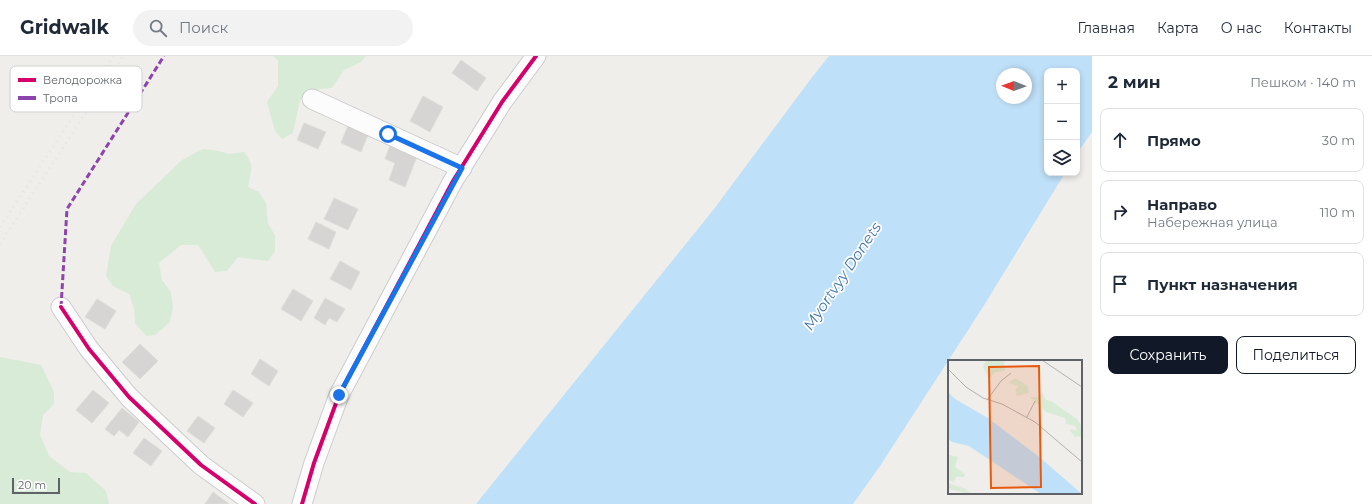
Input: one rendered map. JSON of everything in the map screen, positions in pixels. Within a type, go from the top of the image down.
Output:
[{"type":"street","points":[[302,504],[314,463],[339,395],[462,168],[502,102],[536,56]]},
{"type":"street","points":[[312,99],[462,168]]},
{"type":"street","points":[[61,307],[89,349],[129,397],[201,465],[256,504]]},
{"type":"green space","points":[[273,56],[366,56],[361,62],[344,70],[332,88],[319,89],[300,100],[293,133],[282,139],[275,131],[267,102],[278,86],[278,60]]},
{"type":"green space","points":[[203,149],[229,154],[244,152],[251,165],[248,187],[259,192],[266,203],[268,224],[275,235],[275,251],[268,261],[238,257],[227,271],[215,272],[198,245],[181,245],[159,263],[162,280],[171,292],[173,308],[170,322],[155,335],[146,336],[135,323],[134,308],[129,294],[113,286],[106,276],[111,246],[136,204],[182,160]]},
{"type":"green space","points":[[0,357],[41,365],[54,392],[54,404],[43,415],[40,435],[49,456],[70,472],[86,473],[106,491],[109,504],[0,504]]},
{"type":"water","name":"Myortvyy Donets","points":[[829,56],[1092,56],[1092,132],[1080,149],[1080,68],[1044,68],[1044,176],[1063,176],[983,307],[880,466],[853,504],[476,504],[714,209]]},
{"type":"building","points":[[461,60],[486,78],[477,91],[452,73]]},
{"type":"building","points":[[423,96],[443,107],[430,132],[410,121]]},
{"type":"building","points":[[304,123],[326,132],[318,149],[297,140]]},
{"type":"building","points":[[349,123],[369,132],[361,152],[341,143]]},
{"type":"building","points":[[391,143],[418,154],[405,187],[389,180],[395,163],[385,159]]},
{"type":"building","points":[[334,198],[358,209],[348,230],[324,219]]},
{"type":"building","points":[[316,222],[336,232],[329,249],[308,239]]},
{"type":"building","points":[[340,261],[360,272],[351,290],[330,279]]},
{"type":"building","points":[[293,289],[313,301],[301,321],[281,309]]},
{"type":"building","points":[[325,298],[345,309],[337,322],[329,318],[325,325],[314,318]]},
{"type":"building","points":[[97,299],[116,311],[105,329],[85,317]]},
{"type":"building","points":[[140,344],[158,361],[140,379],[122,362]]},
{"type":"building","points":[[260,359],[278,371],[269,386],[251,374]]},
{"type":"building","points":[[93,390],[109,403],[92,423],[76,410]]},
{"type":"building","points":[[233,390],[253,403],[243,417],[224,404]]},
{"type":"building","points":[[122,408],[139,422],[128,437],[119,430],[114,436],[105,429]]},
{"type":"building","points":[[198,416],[215,428],[204,443],[187,431]]},
{"type":"building","points":[[144,438],[162,451],[151,466],[133,453]]},
{"type":"building","points":[[213,492],[229,504],[205,504]]},
{"type":"railway","points":[[106,66],[113,56]]},
{"type":"railway","points":[[116,66],[123,56]]},
{"type":"railway","points":[[0,227],[76,112]]},
{"type":"railway","points":[[0,244],[86,112]]},
{"type":"marked path","points":[[142,91],[164,56]]},
{"type":"marked path","points":[[61,307],[67,209],[128,112]]},
{"type":"cycle path","points":[[302,504],[314,463],[339,395],[453,181],[502,102],[536,56]]},
{"type":"cycle path","points":[[61,307],[89,349],[129,397],[201,465],[255,504]]},
{"type":"route","points":[[339,395],[453,181],[462,168],[388,134]]}]
